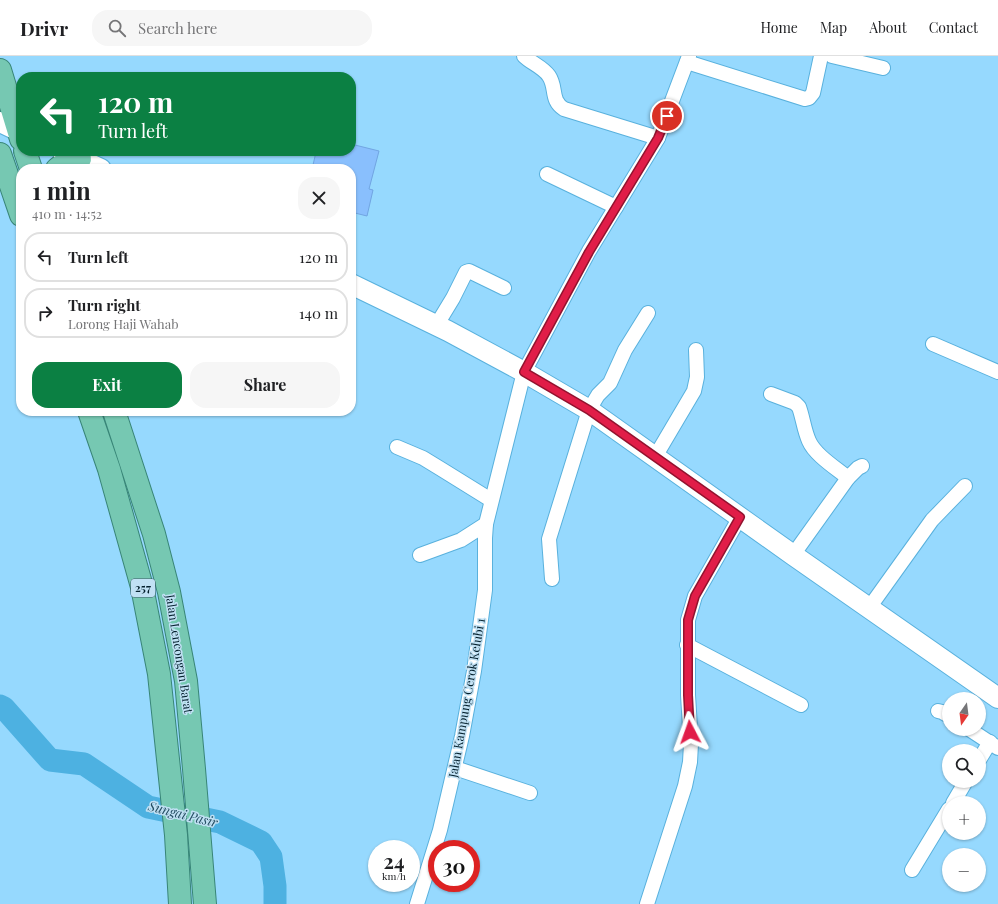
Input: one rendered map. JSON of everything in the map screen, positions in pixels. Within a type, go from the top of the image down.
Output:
[{"type":"highway","points":[[0,70],[15,131]]},
{"type":"highway","points":[[0,154],[16,200]]},
{"type":"highway","points":[[63,164],[70,156]]},
{"type":"highway","name":"Jalan Lencongan Barat","points":[[91,416],[109,469],[142,587],[159,674],[176,835],[180,904]]},
{"type":"highway","name":"Jalan Lencongan Barat","points":[[116,416],[154,534],[169,592],[186,681],[205,904]]},
{"type":"main road","points":[[73,156],[90,164]]},
{"type":"main road","points":[[356,286],[524,372],[589,410],[998,698]]},
{"type":"street","points":[[524,56],[549,75],[558,106],[658,138]]},
{"type":"street","points":[[688,59],[804,99],[810,98],[813,93],[821,56]]},
{"type":"street","points":[[832,56],[883,68]]},
{"type":"street","name":"Jalan Kampung Cerok Kelubi 1","points":[[417,904],[440,830],[462,736],[474,672],[485,590],[484,538],[486,524],[524,372],[589,252],[658,138],[688,59]]},
{"type":"street","points":[[547,174],[616,207]]},
{"type":"street","points":[[436,326],[448,307],[466,272],[469,271],[504,288]]},
{"type":"street","points":[[552,578],[549,539],[589,410],[598,395],[610,383],[625,350],[648,313]]},
{"type":"street","points":[[933,344],[998,372]]},
{"type":"street","points":[[655,457],[694,391],[697,377],[696,350]]},
{"type":"street","points":[[771,394],[795,403],[799,407],[809,441],[814,449],[819,455],[848,478]]},
{"type":"street","points":[[397,447],[423,458],[491,500]]},
{"type":"street","points":[[793,555],[848,478],[862,466]]},
{"type":"street","points":[[869,608],[932,520],[965,486]]},
{"type":"street","points":[[647,904],[685,786],[690,762],[691,744],[687,645],[688,620],[695,596],[740,517]]},
{"type":"street","points":[[420,555],[461,540],[486,524]]},
{"type":"street","points":[[687,645],[801,705]]},
{"type":"street","points":[[980,736],[994,745],[986,753]]},
{"type":"street","points":[[455,768],[530,793]]},
{"type":"street","points":[[912,870],[942,821]]},
{"type":"building","points":[[356,145],[379,151],[369,189],[373,190],[367,216],[356,213],[356,164],[313,164],[315,156],[356,156]]},
{"type":"waterway","name":"Sungai Pasir","points":[[0,706],[4,708],[50,760],[84,764],[148,807],[220,822],[261,842],[271,857],[275,886],[275,904]]},
{"type":"route","points":[[667,116],[658,138],[589,252],[524,372],[589,410],[740,517],[695,596],[688,620],[687,645],[690,732]]}]
